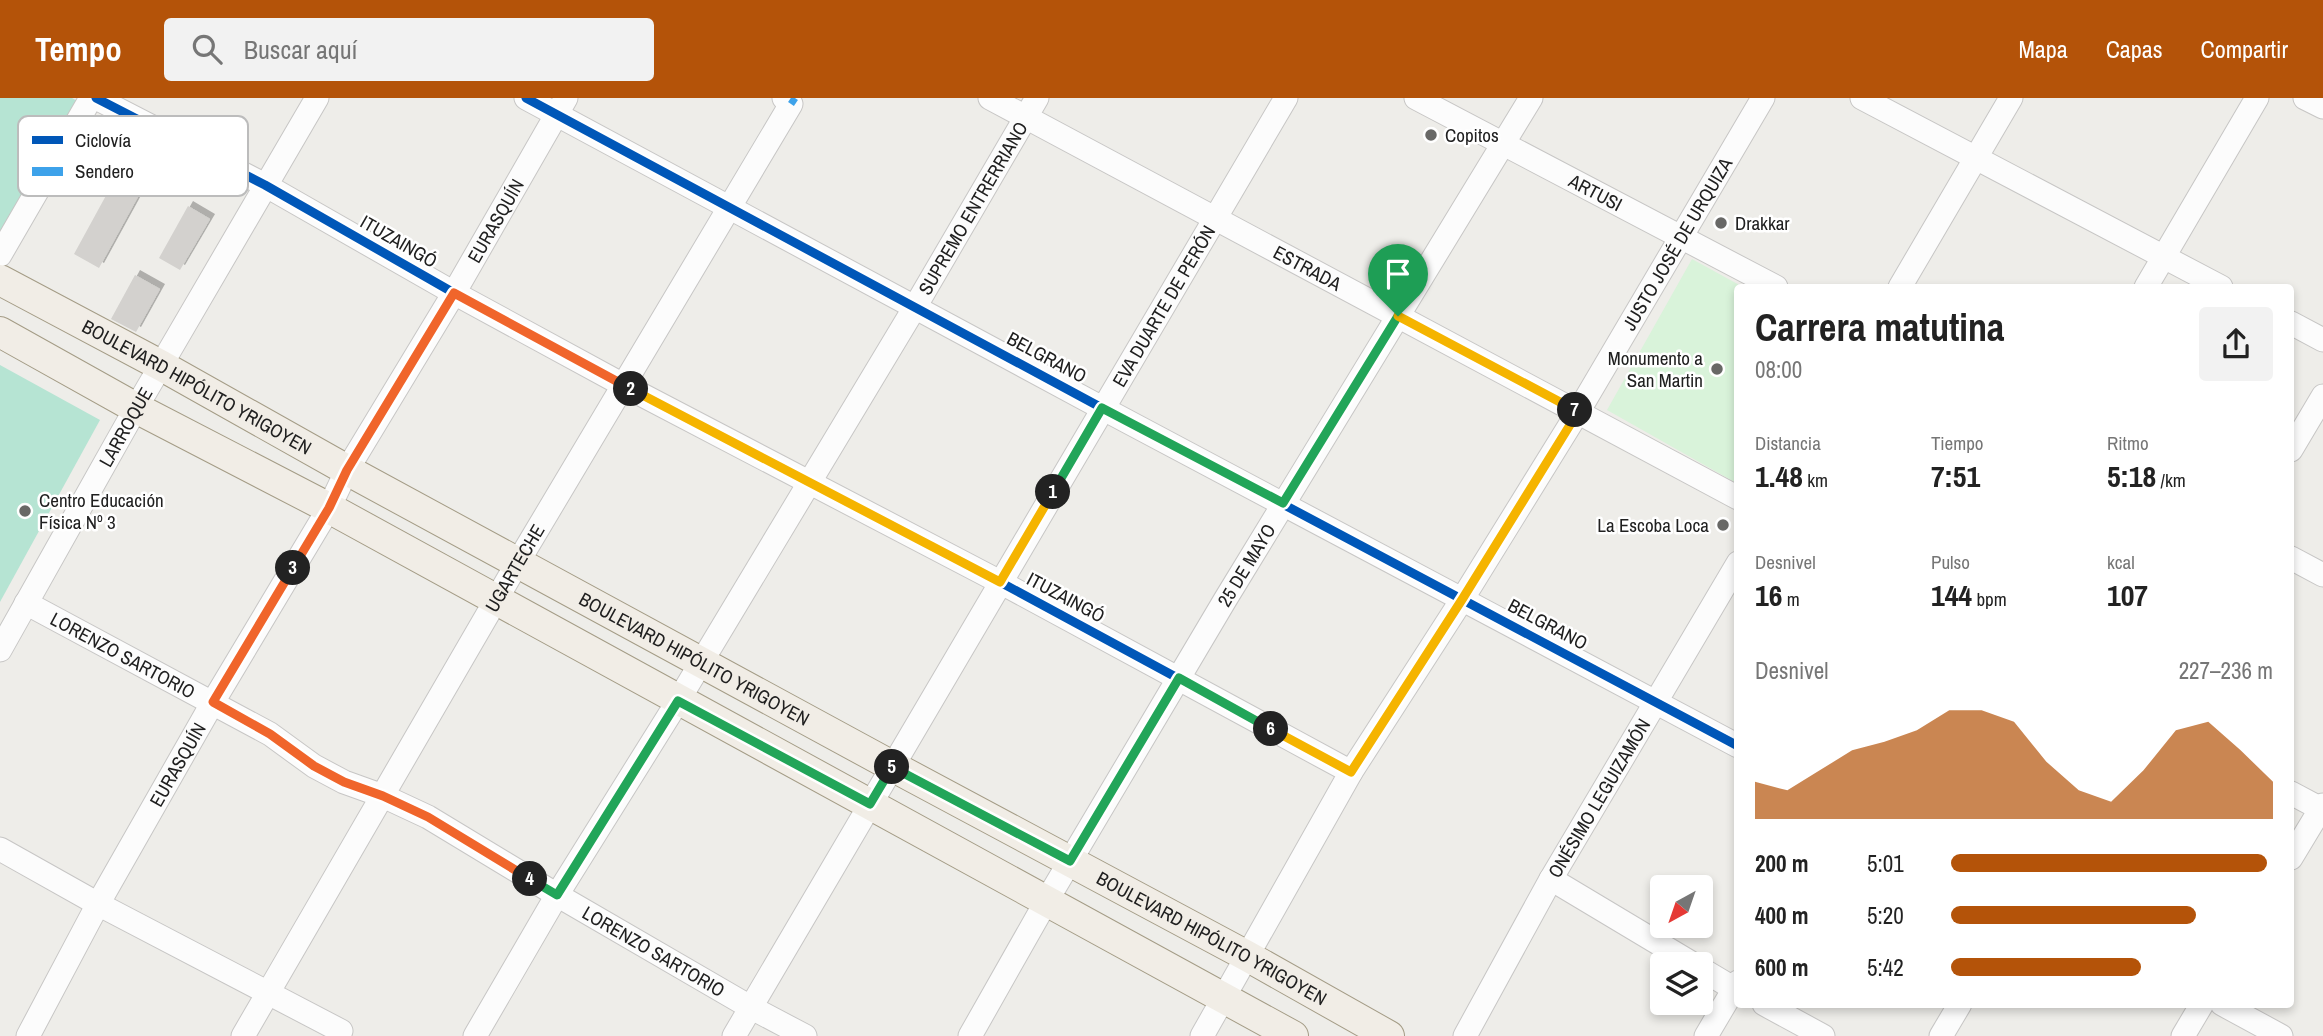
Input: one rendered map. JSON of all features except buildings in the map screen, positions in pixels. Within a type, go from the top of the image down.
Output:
[{"type":"main road","name":"BOULEVARD HIPÓLITO YRIGOYEN","points":[[0,280],[892,766],[1247,956],[1389,1036]]},
{"type":"main road","points":[[0,332],[136,408],[329,508],[1293,1036]]},
{"type":"street","name":"ITUZAINGÓ","points":[[94,98],[129,116]]},
{"type":"street","points":[[83,116],[94,98]]},
{"type":"street","name":"LARROQUE","points":[[0,650],[136,408],[317,98]]},
{"type":"street","name":"BELGRANO","points":[[526,98],[561,106],[732,207],[915,307],[1734,744]]},
{"type":"street","name":"ESTRADA","points":[[990,98],[1031,108],[1214,218],[1734,496]]},
{"type":"street","name":"EVA DUARTE DE PERÓN","points":[[734,1036],[1286,98]]},
{"type":"street","name":"ARTUSI","points":[[1416,98],[1770,284]]},
{"type":"street","name":"25 DE MAYO","points":[[970,1036],[1047,900],[1283,503],[1531,98]]},
{"type":"street","name":"JUSTO JOSÉ DE URQUIZA","points":[[1202,1036],[1351,772],[1578,412],[1763,98]]},
{"type":"street","points":[[1862,98],[2215,284]]},
{"type":"street","points":[[1902,284],[2011,98]]},
{"type":"street","points":[[2148,284],[2257,98]]},
{"type":"street","points":[[2305,98],[2323,107]]},
{"type":"street","name":"UGARTECHE","points":[[243,1036],[518,562],[732,207],[788,101]]},
{"type":"street","name":"EURASQUÍN","points":[[28,1036],[98,904],[213,702],[329,508],[347,470],[454,293],[561,106]]},
{"type":"street","name":"SUPREMO ENTRERRIANO","points":[[475,1036],[557,895],[678,701],[915,307],[1031,108]]},
{"type":"street","name":"ITUZAINGÓ","points":[[248,176],[625,386],[1000,582],[1351,772]]},
{"type":"street","points":[[0,255],[35,196]]},
{"type":"street","points":[[2294,325],[2323,340]]},
{"type":"street","points":[[2294,445],[2323,396]]},
{"type":"street","points":[[2294,560],[2323,575]]},
{"type":"street","name":"ONÉSIMO LEGUIZAMÓN","points":[[1465,1036],[1551,879],[1734,570]]},
{"type":"street","name":"LORENZO SARTORIO","points":[[26,603],[270,734],[314,766],[344,782],[428,817],[557,895],[805,1036]]},
{"type":"street","points":[[2294,794],[2322,808],[2294,853]]},
{"type":"street","points":[[0,849],[98,904],[341,1031]]},
{"type":"street","points":[[1551,879],[1673,952]]},
{"type":"street","points":[[1713,975],[1734,986]]},
{"type":"street","points":[[1706,1036],[1734,990]]},
{"type":"street","points":[[1771,1008],[1823,1036]]},
{"type":"street","points":[[1941,1036],[1958,1008]]},
{"type":"street","points":[[2183,1036],[2200,1008]]},
{"type":"street","points":[[2229,1008],[2281,1036]]},
{"type":"green space","points":[[0,98],[72,98],[79,102],[71,116],[18,116],[18,196],[26,196],[0,242]]},
{"type":"green space","points":[[1692,259],[1738,284],[1734,284],[1734,482],[1607,410]]},
{"type":"green space","name":"Centro Educación Física Nº 3","points":[[0,365],[100,420],[0,602]]},
{"type":"marked path","points":[[791,104],[795,98]]},
{"type":"cycle path","points":[[96,98],[131,116]]},
{"type":"cycle path","points":[[526,98],[1734,744]]},
{"type":"cycle path","points":[[248,176],[625,386],[1000,582],[1351,772]]},
{"type":"place","name":"Copitos","points":[[1431,135]]},
{"type":"place","name":"Drakkar","points":[[1721,223]]},
{"type":"place","name":"Monumento a San Martin","points":[[1717,369]]},
{"type":"place","name":"Centro Educación Física Nº 3","points":[[25,511]]},
{"type":"place","name":"La Escoba Loca","points":[[1723,525]]},
{"type":"route","points":[[454,293],[625,386],[1000,582],[1102,408],[1283,503],[1398,316],[1578,412],[1351,772],[1179,678],[1070,861],[892,766],[870,804],[678,701],[557,895],[428,817],[344,782],[314,766],[270,734],[213,702],[329,508],[347,470],[454,293]]}]
